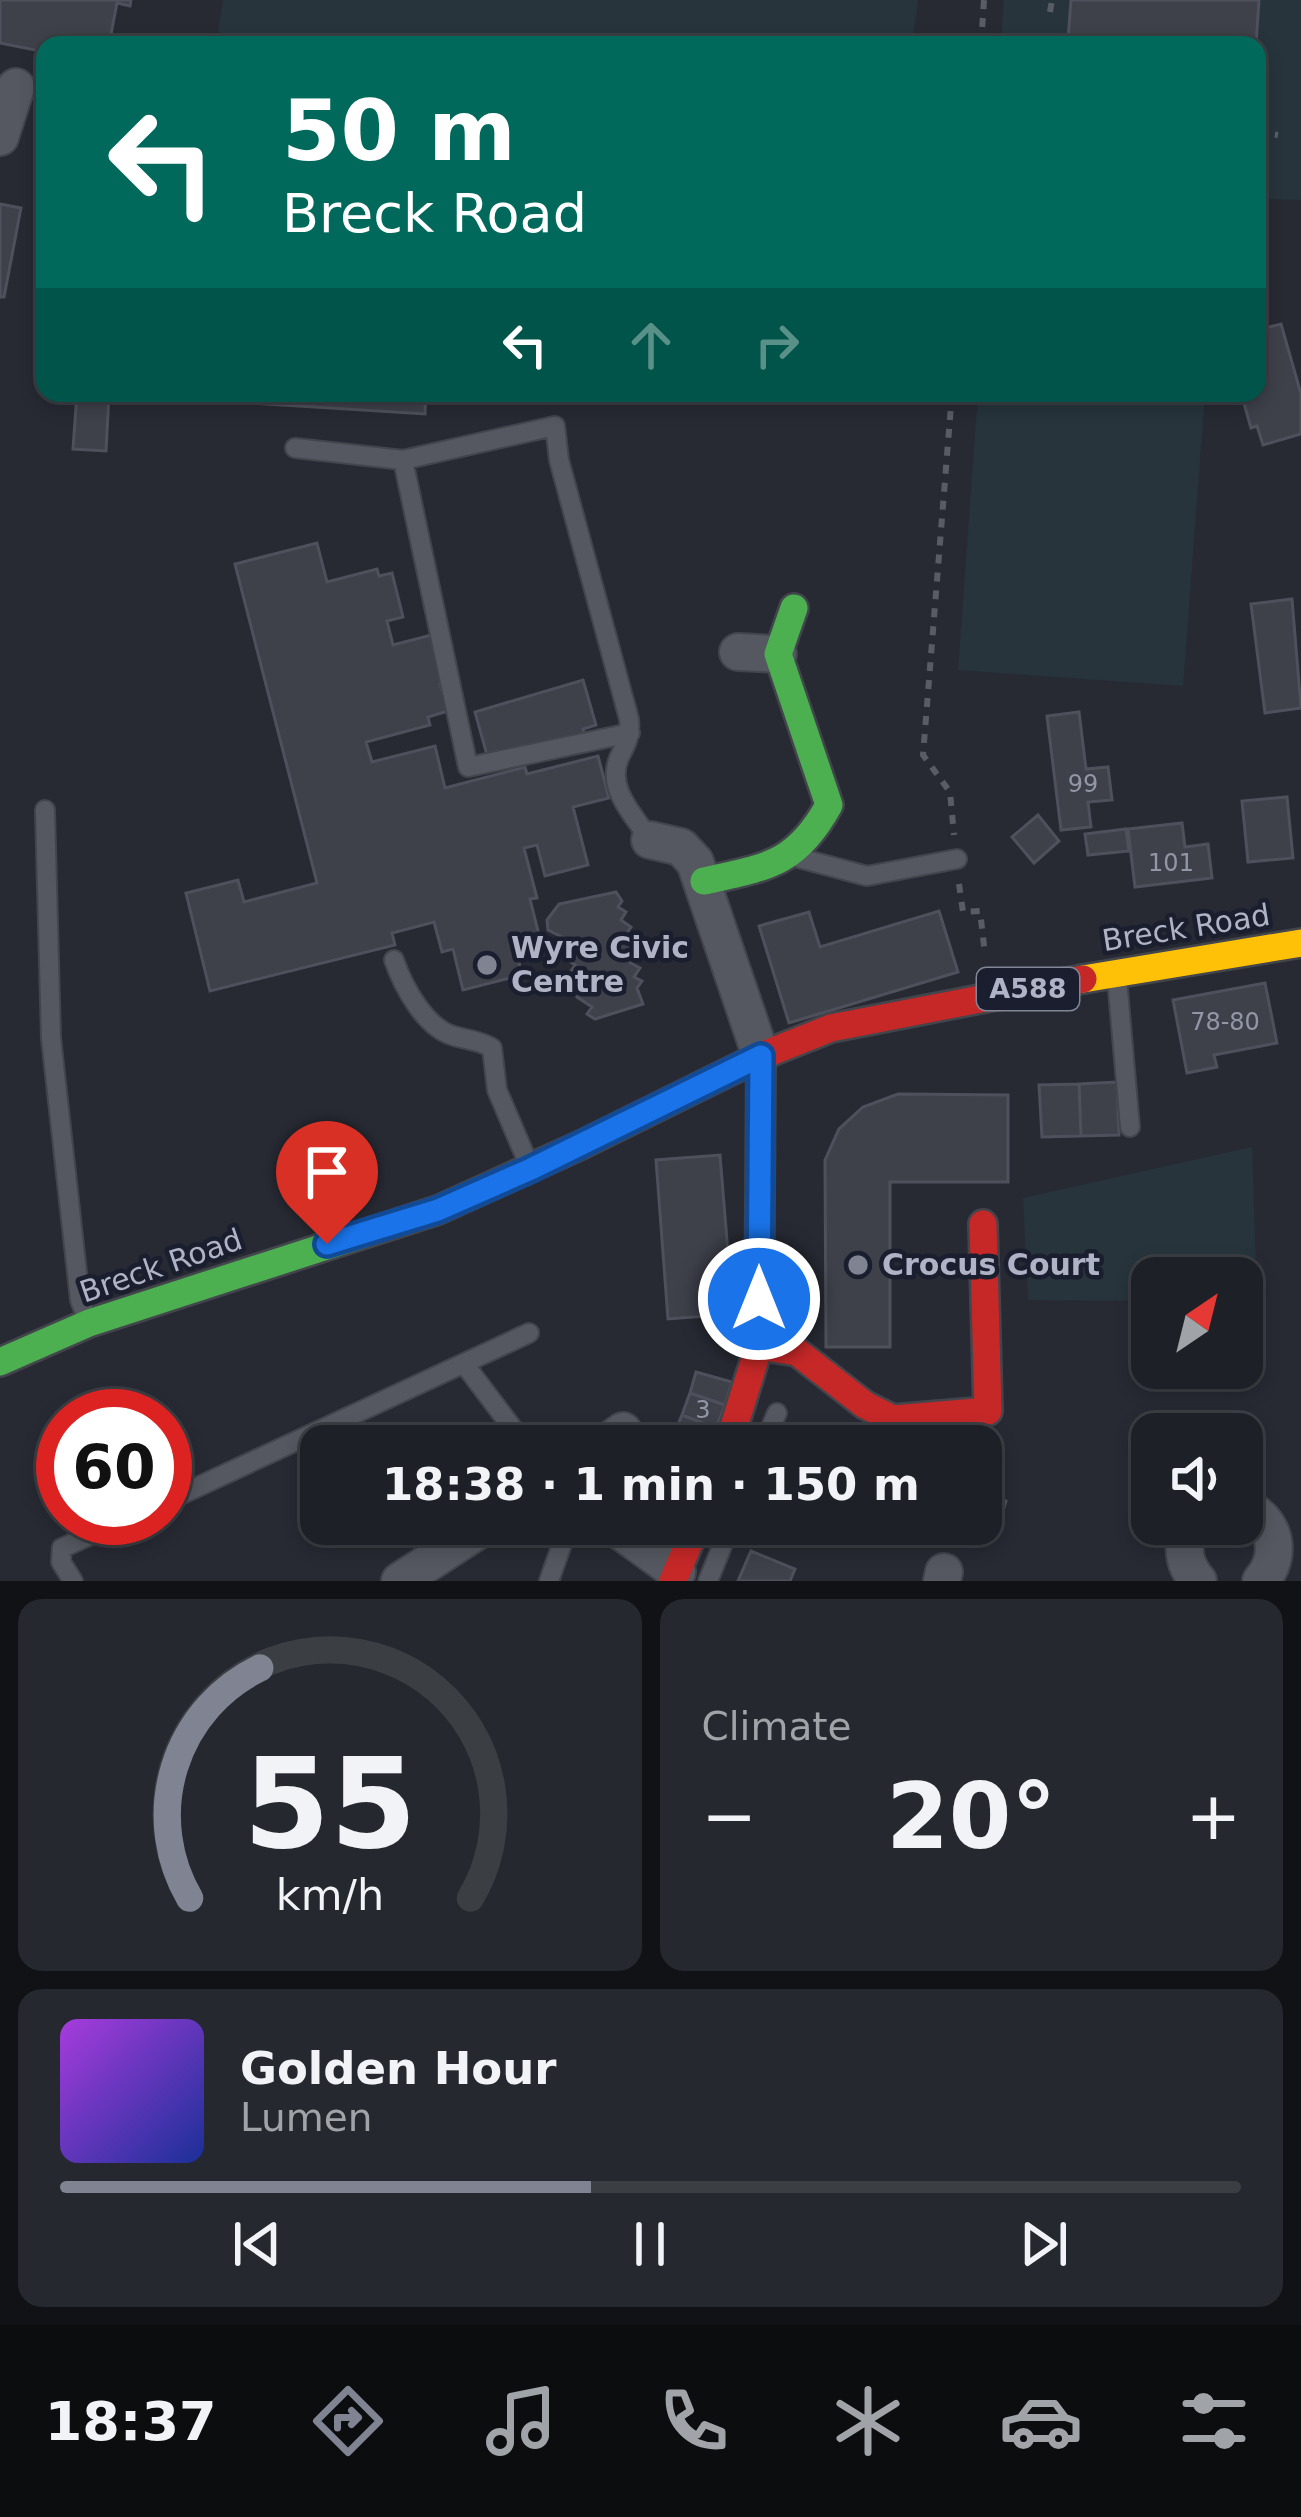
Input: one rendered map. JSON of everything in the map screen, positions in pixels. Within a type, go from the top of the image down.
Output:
[{"type":"main road","points":[[704,881],[794,857],[813,837],[829,805],[778,654],[794,608]]},
{"type":"main road","name":"Breck Road","points":[[0,1362],[89,1323],[438,1210],[761,1056],[831,1028],[1301,943]]},
{"type":"main road","points":[[735,1425],[759,1346],[761,1056]]},
{"type":"main road","points":[[759,1346],[797,1352],[865,1406],[893,1419],[988,1411],[983,1224]]},
{"type":"main road","points":[[686,1578],[693,1545]]},
{"type":"street","points":[[0,137],[16,87]]},
{"type":"street","points":[[738,652],[778,654]]},
{"type":"street","points":[[650,840],[681,847],[695,862],[761,1056]]},
{"type":"street","points":[[1263,1519],[1279,1558]]},
{"type":"street","points":[[400,1581],[456,1545]]},
{"type":"street","points":[[640,1545],[686,1578]]},
{"type":"street","points":[[1184,1545],[1185,1560],[1198,1581]]},
{"type":"lane","points":[[295,448],[403,460],[555,425],[559,460],[631,733],[616,764],[616,788],[650,840]]},
{"type":"lane","points":[[403,460],[468,767],[631,733]]},
{"type":"lane","points":[[45,810],[51,1038],[80,1300],[89,1323]]},
{"type":"lane","points":[[794,857],[868,876],[957,859]]},
{"type":"lane","points":[[394,960],[405,992],[449,1036],[477,1039],[492,1048],[497,1090],[531,1169]]},
{"type":"lane","points":[[1116,974],[1130,1127]]},
{"type":"lane","points":[[192,1490],[529,1333]]},
{"type":"lane","points":[[465,1365],[510,1425]]},
{"type":"lane","points":[[772,1425],[777,1413]]},
{"type":"lane","points":[[71,1545],[62,1549],[61,1562],[73,1581]]},
{"type":"lane","points":[[549,1581],[562,1545]]},
{"type":"lane","points":[[686,1578],[714,1545]]},
{"type":"path","points":[[982,36],[984,0]]},
{"type":"path","points":[[1050,12],[1052,0]]},
{"type":"path","points":[[1266,133],[1278,135]]},
{"type":"path","points":[[951,402],[923,755],[950,791],[963,912],[980,911],[988,996]]},
{"type":"shaded area","points":[[223,0],[918,0],[913,36],[217,36]]},
{"type":"shaded area","points":[[1004,0],[1301,0],[1301,200],[1266,197],[1266,36],[1002,36]]},
{"type":"shaded area","points":[[977,402],[1204,402],[1183,686],[958,670]]},
{"type":"shaded area","points":[[1252,1147],[1256,1257],[1131,1257],[1131,1301],[1028,1300],[1023,1198]]},
{"type":"building","points":[[0,0],[131,0],[130,6],[117,3],[111,34],[119,36],[36,36],[36,50],[0,43]]},
{"type":"building","points":[[1071,0],[1259,0],[1257,36],[1068,36]]},
{"type":"building","points":[[0,204],[21,208],[4,297],[0,297]]},
{"type":"building","points":[[1281,324],[1301,394],[1301,434],[1263,445],[1257,426],[1251,428],[1244,402],[1266,402],[1266,328]]},
{"type":"building","points":[[76,402],[109,402],[106,451],[73,449]]},
{"type":"building","points":[[235,402],[426,402],[425,414]]},
{"type":"building","points":[[317,543],[327,582],[377,569],[379,576],[392,573],[403,617],[387,621],[393,645],[435,634],[447,682],[440,684],[448,711],[428,717],[430,725],[366,742],[372,762],[435,746],[445,788],[525,767],[527,774],[598,756],[609,798],[573,807],[588,865],[545,876],[537,845],[524,848],[537,898],[530,899],[539,935],[514,941],[522,975],[463,990],[453,949],[442,952],[434,922],[392,933],[395,945],[210,991],[186,893],[238,880],[244,902],[317,883],[235,564]]},
{"type":"building","points":[[1292,599],[1301,708],[1265,713],[1251,604]]},
{"type":"building","points":[[583,680],[596,725],[583,729],[585,735],[500,759],[498,751],[487,755],[475,712]]},
{"type":"building","points":[[1079,712],[1086,769],[1108,767],[1112,800],[1088,802],[1091,827],[1061,830],[1047,716]]},
{"type":"building","points":[[1287,797],[1293,858],[1248,862],[1242,801]]},
{"type":"building","points":[[1038,815],[1059,841],[1034,863],[1012,837]]},
{"type":"building","points":[[1182,823],[1185,847],[1208,844],[1212,878],[1135,887],[1128,829]]},
{"type":"building","points":[[1126,829],[1129,851],[1088,855],[1085,834]]},
{"type":"building","points":[[616,892],[622,901],[618,907],[626,912],[621,920],[631,927],[626,934],[634,940],[629,948],[637,953],[631,963],[640,968],[634,977],[642,981],[637,988],[643,1004],[595,1019],[587,1014],[592,1007],[577,997],[583,988],[576,983],[580,977],[571,971],[575,965],[565,958],[570,950],[560,943],[564,938],[548,930],[547,920],[559,904]]},
{"type":"building","points":[[939,911],[958,972],[789,1023],[759,926],[809,912],[820,947]]},
{"type":"building","points":[[1265,983],[1277,1043],[1214,1055],[1217,1067],[1187,1073],[1173,1000]]},
{"type":"building","points":[[1117,1082],[1119,1135],[1081,1136],[1079,1084]]},
{"type":"building","points":[[1079,1084],[1081,1136],[1042,1137],[1039,1085]]},
{"type":"building","name":"Crocus Court","points":[[898,1094],[1008,1095],[1008,1182],[890,1182],[890,1347],[826,1347],[825,1160],[839,1129],[863,1107]]},
{"type":"building","points":[[720,1155],[733,1314],[668,1319],[656,1160]]},
{"type":"building","points":[[696,1372],[732,1382],[725,1405],[690,1393]]},
{"type":"building","points":[[690,1393],[725,1405],[717,1425],[682,1415]]},
{"type":"building","points":[[682,1415],[708,1425],[678,1425]]},
{"type":"building","points":[[751,1551],[795,1569],[790,1581],[738,1581]]},
{"type":"traffic: fast","points":[[704,881],[763,867],[792,852],[829,805],[778,654],[794,608]]},
{"type":"traffic: fast","points":[[0,1362],[89,1323],[438,1210],[581,1145]]},
{"type":"traffic: slow","points":[[1083,979],[1301,943]]},
{"type":"traffic: jam","points":[[581,1145],[761,1056],[831,1028],[1083,979]]},
{"type":"traffic: jam","points":[[735,1425],[759,1346],[761,1056]]},
{"type":"traffic: jam","points":[[759,1346],[797,1352],[865,1405],[893,1419],[988,1411],[983,1224]]},
{"type":"traffic: jam","points":[[673,1581],[688,1545]]},
{"type":"place","name":"Wyre Civic Centre","points":[[487,965]]},
{"type":"place","name":"Crocus Court","points":[[858,1265]]},
{"type":"route","points":[[327,1244],[438,1210],[761,1056],[759,1299]]}]
